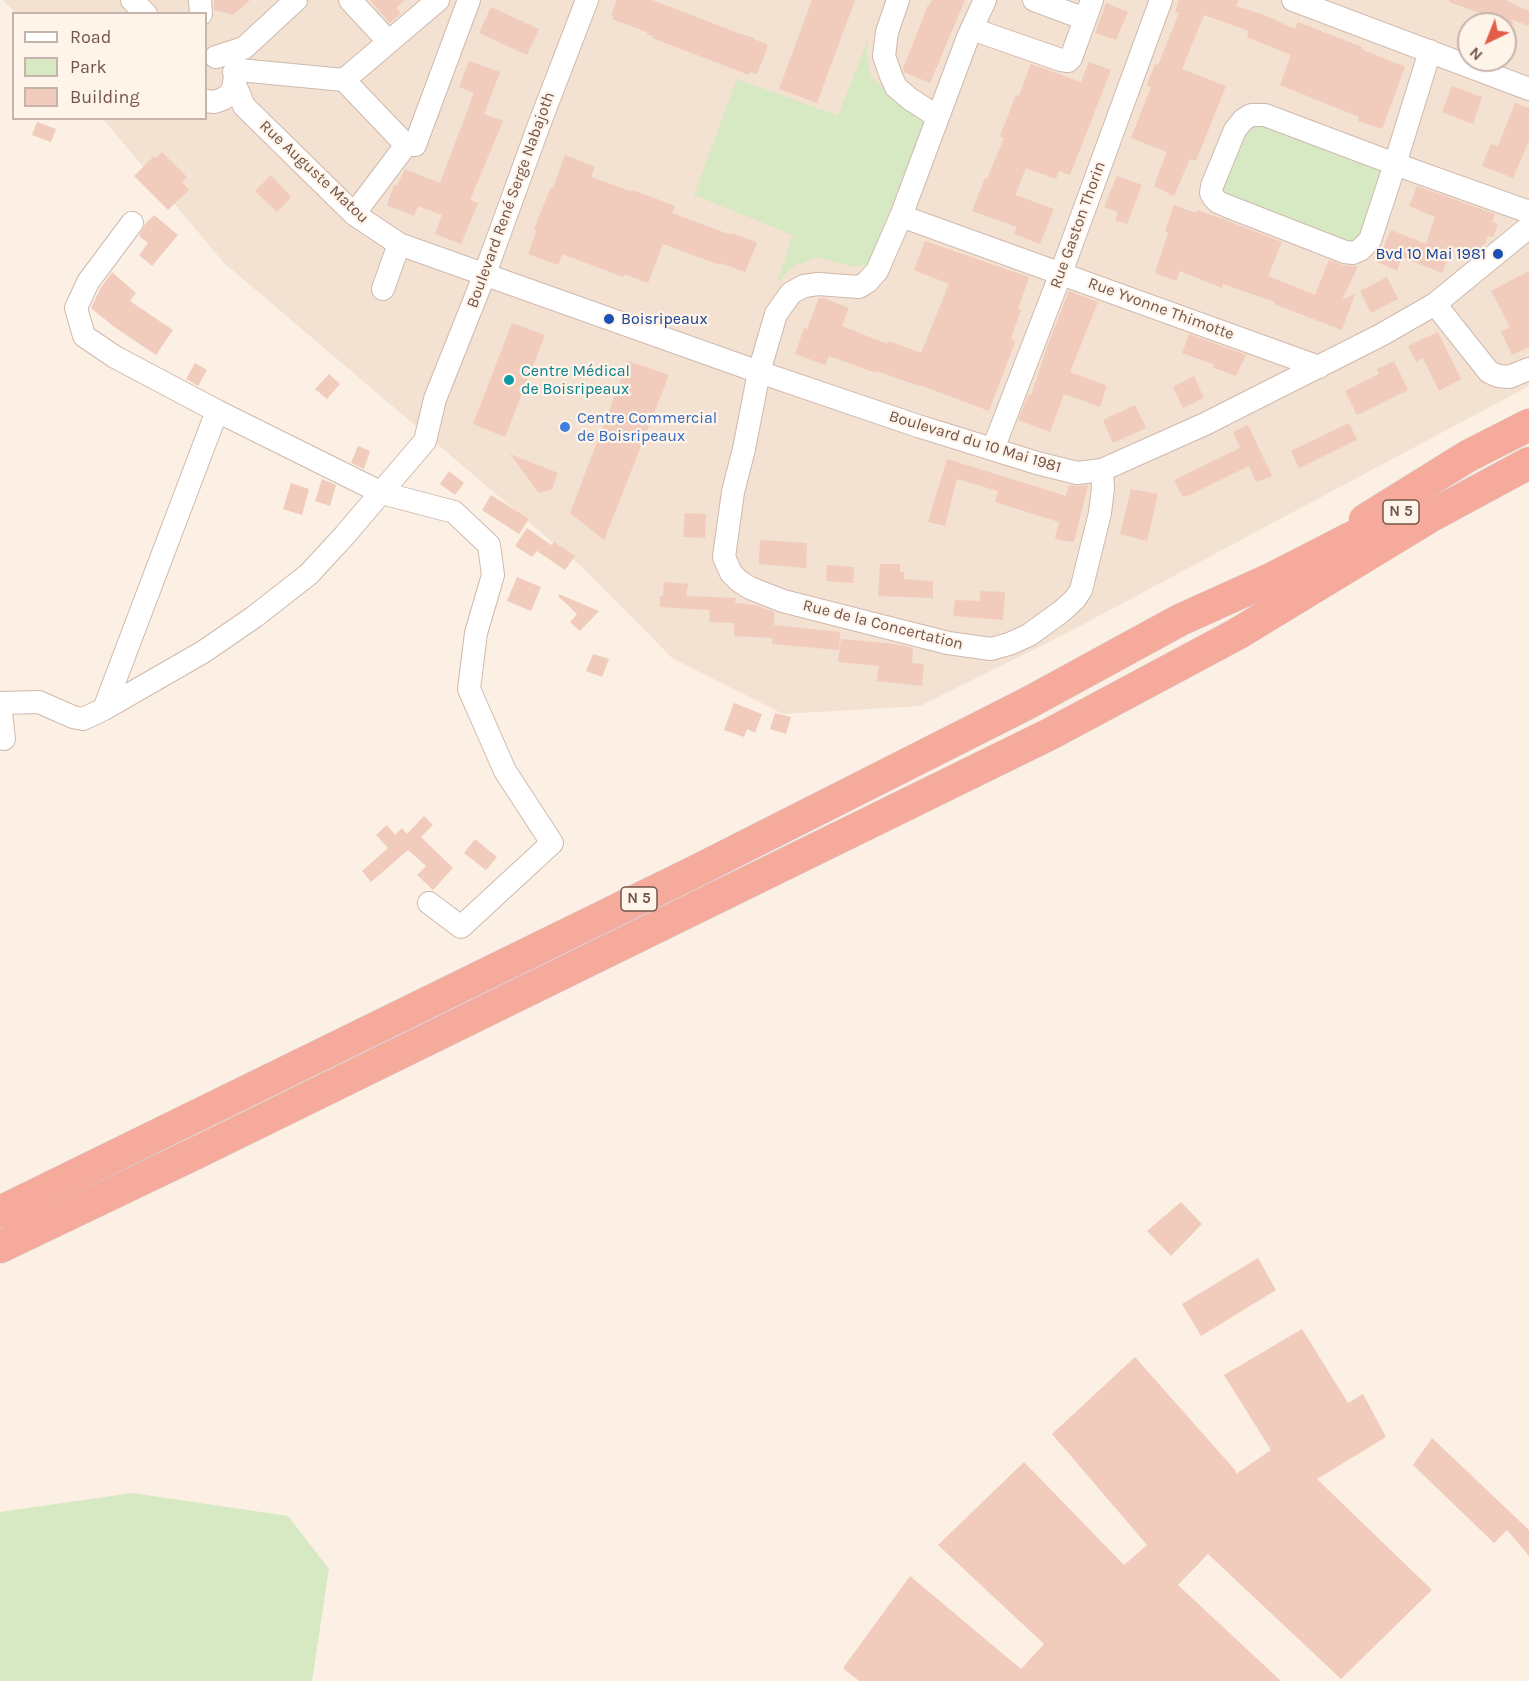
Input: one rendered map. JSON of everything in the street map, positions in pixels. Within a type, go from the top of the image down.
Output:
[{"type":"highway","points":[[1283,589],[1468,456],[1529,425]]},
{"type":"highway","name":"N 5","points":[[0,1247],[230,1137],[1050,734],[1237,634],[1283,589],[1529,446]]},
{"type":"highway","name":"N 5","points":[[0,1212],[696,871],[1028,703],[1180,620],[1283,589],[1431,516],[1529,463]]},
{"type":"highway","points":[[1283,589],[1529,484]]},
{"type":"street","points":[[132,0],[144,12]]},
{"type":"street","points":[[210,56],[244,48],[296,0]]},
{"type":"street","points":[[350,0],[388,42]]},
{"type":"street","points":[[236,76],[344,80],[438,0]]},
{"type":"street","points":[[344,80],[406,145],[415,145],[469,0]]},
{"type":"street","name":"Boulevard René Serge Nabajoth","points":[[0,703],[39,702],[83,719],[104,709],[203,652],[254,617],[309,574],[382,493],[425,441],[435,399],[484,276],[587,0]]},
{"type":"street","points":[[898,0],[887,32],[884,56],[896,87],[909,99],[938,117]]},
{"type":"street","points":[[901,216],[972,29],[986,0]]},
{"type":"street","points":[[972,29],[1068,61],[1089,10],[1034,0]]},
{"type":"street","name":"Rue Gaston Thorin","points":[[993,449],[1061,273],[1161,0]]},
{"type":"street","points":[[1293,0],[1529,89]]},
{"type":"street","points":[[210,101],[223,99],[230,94],[244,48]]},
{"type":"street","points":[[1430,51],[1395,164],[1370,240],[1365,246],[1353,253],[1345,252],[1227,206],[1218,202],[1211,193],[1216,174],[1235,130],[1243,120],[1251,115],[1265,115],[1395,164],[1529,212]]},
{"type":"street","points":[[210,56],[228,62],[236,76]]},
{"type":"street","name":"Rue Auguste Matou","points":[[236,76],[244,106],[354,214],[399,244],[484,276]]},
{"type":"street","name":"Rue Auguste Matou","points":[[210,101],[244,106]]},
{"type":"street","points":[[354,214],[406,145]]},
{"type":"street","name":"Rue Yvonne Thimotte","points":[[901,216],[1319,367]]},
{"type":"street","name":"Rue de la Concertation","points":[[901,216],[877,271],[867,282],[859,287],[818,284],[804,286],[791,293],[776,314],[759,372],[731,503],[724,557],[731,573],[750,588],[783,601],[948,644],[991,649],[1029,635],[1062,611],[1081,590],[1100,513],[1103,488],[1102,470]]},
{"type":"street","points":[[132,223],[88,282],[76,308],[84,336],[115,357],[217,411],[382,493],[453,512],[489,545],[493,575],[476,633],[469,689],[505,771],[552,843],[461,927],[429,903]]},
{"type":"street","name":"Boulevard du 10 Mai 1981","points":[[484,276],[918,426],[1077,473],[1102,470],[1205,424],[1381,335],[1435,304],[1529,227]]},
{"type":"street","points":[[383,289],[399,244]]},
{"type":"street","points":[[1435,304],[1489,372],[1509,377],[1529,369]]},
{"type":"street","points":[[104,709],[217,411]]},
{"type":"street","points":[[0,703],[4,739]]},
{"type":"shaded area","points":[[3,0],[1529,0],[1529,386],[1065,634],[920,706],[783,714],[672,658],[583,568],[224,263],[104,120],[207,120],[207,12],[14,12]]},
{"type":"green space","points":[[868,39],[867,55],[871,76],[890,95],[918,105],[924,122],[868,265],[853,267],[818,257],[794,266],[777,283],[793,235],[694,195],[737,79],[838,116]]},
{"type":"green space","points":[[1251,120],[1384,169],[1365,227],[1353,240],[1340,244],[1221,194],[1241,131]]},
{"type":"green space","points":[[132,1493],[288,1516],[329,1569],[312,1681],[0,1681],[0,1512]]},
{"type":"building","points":[[214,0],[250,0],[233,15],[214,10]]},
{"type":"building","points":[[370,0],[405,0],[396,8],[401,13],[390,23]]},
{"type":"building","points":[[617,0],[652,0],[767,44],[757,74],[750,72],[749,75],[652,38],[653,36],[647,32],[612,19],[614,16],[611,15]]},
{"type":"building","points":[[812,0],[855,0],[817,103],[779,89]]},
{"type":"building","points":[[932,0],[965,0],[930,83],[904,72],[903,69]]},
{"type":"building","points":[[1179,0],[1239,0],[1236,6],[1295,29],[1298,22],[1405,67],[1382,129],[1358,121],[1359,117],[1280,85],[1291,55],[1247,37],[1249,31],[1204,15],[1182,69],[1226,86],[1196,161],[1190,159],[1174,196],[1154,186],[1167,152],[1131,138],[1151,87],[1147,86],[1149,79],[1155,64],[1158,65],[1179,13],[1175,12]]},
{"type":"building","points":[[1449,0],[1505,0],[1529,11],[1529,26],[1517,21],[1517,12],[1477,12],[1449,2]]},
{"type":"building","points":[[1106,3],[1128,12],[1116,40],[1095,33]]},
{"type":"building","points":[[491,7],[539,29],[527,55],[479,33]]},
{"type":"building","points":[[469,61],[500,72],[484,114],[503,121],[470,200],[478,203],[461,244],[435,234],[442,215],[418,206],[414,216],[387,205],[394,185],[397,186],[405,169],[440,183],[474,93],[459,87]]},
{"type":"building","points":[[1089,62],[1111,70],[1070,175],[1059,171],[1056,179],[1026,168],[1015,195],[1054,209],[1040,244],[1014,234],[1017,227],[972,211],[1004,138],[1000,136],[1031,64],[1081,82]]},
{"type":"building","points":[[1452,86],[1482,97],[1473,124],[1442,112]]},
{"type":"building","points":[[1515,103],[1529,108],[1529,141],[1513,178],[1482,166],[1491,144],[1498,146]]},
{"type":"building","points":[[37,122],[56,129],[51,142],[32,135]]},
{"type":"building","points":[[162,152],[187,177],[182,182],[189,190],[168,210],[134,176],[154,156],[156,158]]},
{"type":"building","points":[[565,155],[595,167],[591,177],[675,206],[672,213],[757,243],[745,272],[663,244],[648,283],[624,274],[623,277],[562,254],[558,265],[528,254],[537,230],[534,229]]},
{"type":"building","points":[[271,175],[291,197],[277,212],[255,191]]},
{"type":"building","points":[[1117,176],[1142,185],[1127,224],[1115,220],[1118,212],[1104,207]]},
{"type":"building","points":[[1417,186],[1495,214],[1492,222],[1498,224],[1493,237],[1488,236],[1485,245],[1482,245],[1475,254],[1453,247],[1442,273],[1402,257],[1397,271],[1377,262],[1391,230],[1426,244],[1435,217],[1409,206]]},
{"type":"building","points":[[1174,205],[1196,213],[1197,210],[1282,242],[1268,276],[1315,295],[1329,260],[1343,265],[1358,266],[1342,300],[1355,294],[1342,330],[1274,304],[1275,302],[1223,284],[1222,288],[1180,271],[1176,281],[1155,273]]},
{"type":"building","points":[[154,215],[178,235],[152,266],[139,255],[148,243],[139,236],[145,224]]},
{"type":"building","points":[[925,241],[1029,277],[1011,338],[1015,342],[989,411],[920,385],[877,371],[876,373],[829,356],[825,365],[795,354],[804,328],[807,329],[819,298],[849,308],[842,326],[887,344],[889,341],[921,353],[949,284],[914,270]]},
{"type":"building","points":[[1529,271],[1529,347],[1512,355],[1501,332],[1510,327],[1491,291]]},
{"type":"building","points":[[112,272],[136,293],[130,301],[173,330],[156,355],[91,308]]},
{"type":"building","points":[[1387,277],[1398,299],[1371,313],[1360,291]]},
{"type":"building","points":[[1069,291],[1098,302],[1070,372],[1107,386],[1100,407],[1064,394],[1050,432],[1018,420],[1029,394],[1031,395]]},
{"type":"building","name":"Centre Médical de Boisripeaux","points":[[512,323],[545,335],[505,437],[473,424]]},
{"type":"building","points":[[1438,332],[1461,379],[1439,391],[1423,358],[1416,362],[1408,346]]},
{"type":"building","points":[[1189,334],[1246,355],[1236,376],[1212,367],[1215,365],[1182,353]]},
{"type":"building","points":[[628,361],[669,375],[604,540],[570,513]]},
{"type":"building","points":[[1394,361],[1408,390],[1357,415],[1345,391],[1379,374],[1377,369]]},
{"type":"building","points":[[195,363],[207,370],[198,386],[186,379]]},
{"type":"building","points":[[329,374],[340,384],[327,399],[315,389]]},
{"type":"building","points":[[1194,376],[1204,398],[1183,408],[1173,387]]},
{"type":"building","points":[[1135,405],[1146,428],[1113,443],[1103,420]]},
{"type":"building","points":[[1349,423],[1357,440],[1299,468],[1291,451]]},
{"type":"building","points":[[1248,425],[1272,476],[1256,482],[1249,466],[1187,496],[1182,496],[1174,480],[1240,448],[1233,432]]},
{"type":"building","points":[[358,446],[370,451],[364,469],[351,463]]},
{"type":"building","points":[[510,454],[558,473],[552,489],[539,493]]},
{"type":"building","points":[[947,459],[1066,496],[1069,485],[1088,485],[1074,542],[1055,539],[1059,522],[995,502],[998,491],[957,479],[945,526],[928,522]]},
{"type":"building","points":[[449,471],[464,483],[455,495],[440,484]]},
{"type":"building","points":[[322,479],[336,485],[330,506],[315,501]]},
{"type":"building","points":[[291,483],[309,489],[302,515],[283,509]]},
{"type":"building","points":[[1131,489],[1158,494],[1147,541],[1120,534]]},
{"type":"building","points":[[491,495],[529,519],[519,534],[482,510]]},
{"type":"building","points":[[685,513],[706,514],[705,538],[683,537]]},
{"type":"building","points":[[527,528],[551,545],[554,542],[575,556],[565,570],[537,551],[532,557],[515,546]]},
{"type":"building","points":[[760,540],[807,543],[806,568],[759,564]]},
{"type":"building","points":[[880,564],[900,564],[900,572],[904,572],[904,579],[933,581],[933,598],[878,596]]},
{"type":"building","points":[[827,565],[854,567],[853,583],[826,581]]},
{"type":"building","points":[[517,577],[541,587],[531,611],[507,601]]},
{"type":"building","points":[[664,582],[688,584],[686,596],[736,598],[735,603],[755,605],[774,612],[774,625],[840,632],[839,650],[772,644],[773,638],[734,636],[734,623],[709,622],[710,610],[660,607]]},
{"type":"building","points":[[980,591],[1005,592],[1003,620],[953,616],[955,600],[980,601]]},
{"type":"building","points":[[559,594],[599,611],[580,631],[570,622],[577,614],[558,596]]},
{"type":"building","points":[[841,639],[913,648],[912,663],[924,664],[922,686],[877,681],[879,666],[838,662]]},
{"type":"building","points":[[593,654],[609,659],[602,677],[586,671]]},
{"type":"building","points":[[734,703],[762,714],[755,733],[747,729],[744,737],[724,730]]},
{"type":"building","points":[[775,713],[791,717],[786,734],[770,729]]},
{"type":"building","points":[[424,816],[433,825],[421,837],[453,868],[433,890],[417,875],[426,866],[408,850],[371,882],[362,871],[388,848],[376,835],[387,825],[395,835],[402,828],[407,834]]},
{"type":"building","points":[[475,839],[497,857],[486,870],[464,853]]},
{"type":"building","points":[[1181,1202],[1202,1224],[1171,1256],[1147,1231]]},
{"type":"building","points":[[1258,1258],[1276,1290],[1201,1336],[1182,1304]]},
{"type":"building","points":[[1302,1329],[1348,1403],[1363,1394],[1386,1437],[1317,1479],[1432,1590],[1341,1679],[1208,1554],[1178,1585],[1281,1681],[859,1681],[843,1668],[910,1576],[1021,1669],[1044,1644],[938,1545],[1024,1462],[1124,1565],[1147,1545],[1052,1434],[1135,1357],[1235,1470],[1236,1474],[1271,1450],[1224,1375]]},
{"type":"building","points":[[1432,1438],[1529,1530],[1529,1556],[1507,1530],[1494,1543],[1413,1465]]},
{"type":"place","name":"Bvd 10 Mai 1981","points":[[1498,254]]},
{"type":"place","name":"Boisripeaux","points":[[609,319]]},
{"type":"place","name":"Centre Médical de Boisripeaux","points":[[509,380]]},
{"type":"place","name":"Centre Commercial de Boisripeaux","points":[[565,427]]}]
